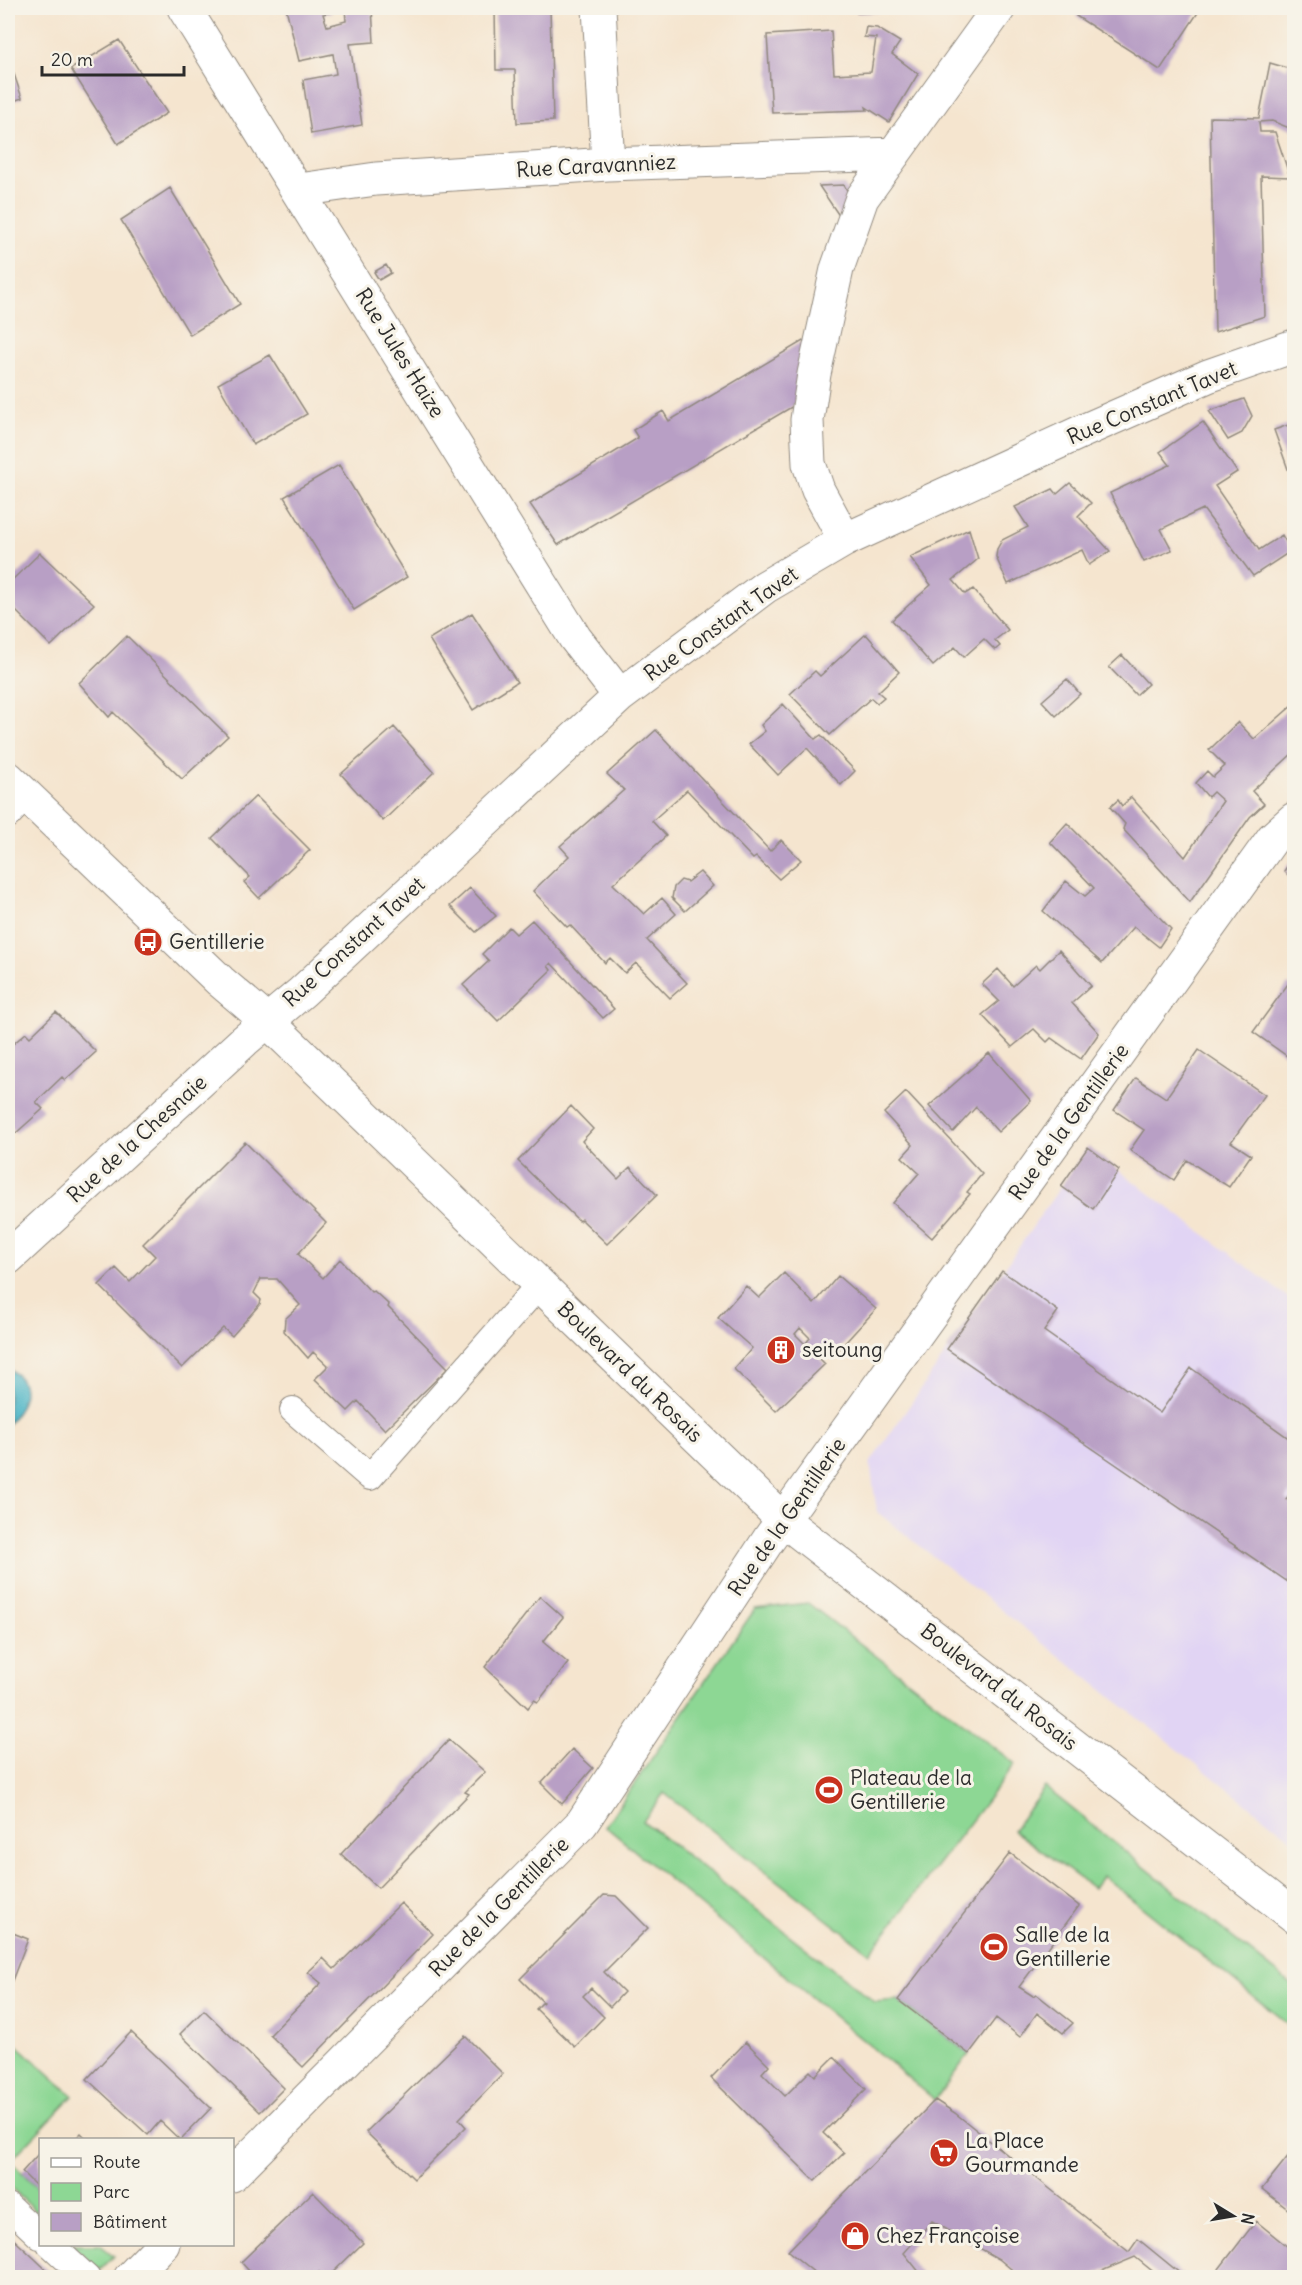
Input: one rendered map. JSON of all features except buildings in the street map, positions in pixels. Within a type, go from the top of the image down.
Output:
[{"type":"street","name":"Rue Jules Haize","points":[[184,8],[575,638],[620,696]]},
{"type":"street","points":[[599,8],[608,164]]},
{"type":"street","points":[[845,540],[818,490],[809,464],[807,420],[814,374],[837,269],[862,198],[999,8]]},
{"type":"street","name":"Rue Caravanniez","points":[[299,190],[376,179],[608,164],[894,154]]},
{"type":"street","name":"Rue Constant Tavet","points":[[267,1021],[310,984],[620,696],[765,587],[845,540],[1083,431],[1208,376],[1294,346]]},
{"type":"street","name":"Boulevard du Rosais","points":[[14,796],[267,1021],[783,1520],[1294,1916]]},
{"type":"street","name":"Rue de la Gentillerie","points":[[234,2173],[582,1823],[769,1539],[1273,838],[1294,819]]},
{"type":"street","name":"Rue de la Chesnaie","points":[[8,1258],[267,1021]]},
{"type":"street","points":[[130,2277],[161,2246]]},
{"type":"lane","points":[[293,1410],[370,1477],[540,1284]]},
{"type":"lane","points":[[8,2206],[39,2235]]},
{"type":"lane","points":[[52,2246],[87,2277]]},
{"type":"shaded area","points":[[1088,1147],[1294,1302],[1294,1841],[877,1512],[870,1463]]},
{"type":"green space","name":"Plateau de la Gentillerie","points":[[808,1603],[1015,1764],[870,1953],[664,1793],[643,1821],[875,2002],[898,2000],[969,2054],[935,2100],[605,1826],[755,1609]]},
{"type":"green space","points":[[1045,1787],[1294,1987],[1294,2029],[1103,1876],[1093,1888],[1013,1830]]},
{"type":"green space","points":[[12,2040],[73,2096],[10,2161],[39,2189],[39,2214],[8,2185],[8,2045]]},
{"type":"green space","points":[[73,2246],[101,2246],[114,2256],[100,2270]]},
{"type":"water","points":[[8,1369],[21,1381],[24,1395],[18,1410],[8,1424]]},
{"type":"place","name":"Gentillerie","points":[[148,942]]},
{"type":"place","name":"seitoung","points":[[781,1350]]},
{"type":"place","name":"Plateau de la Gentillerie","points":[[829,1790]]},
{"type":"place","name":"Salle de la Gentillerie","points":[[994,1947]]},
{"type":"place","name":"La Place Gourmande","points":[[944,2153]]},
{"type":"place","name":"Chez Françoise","points":[[855,2236]]}]
